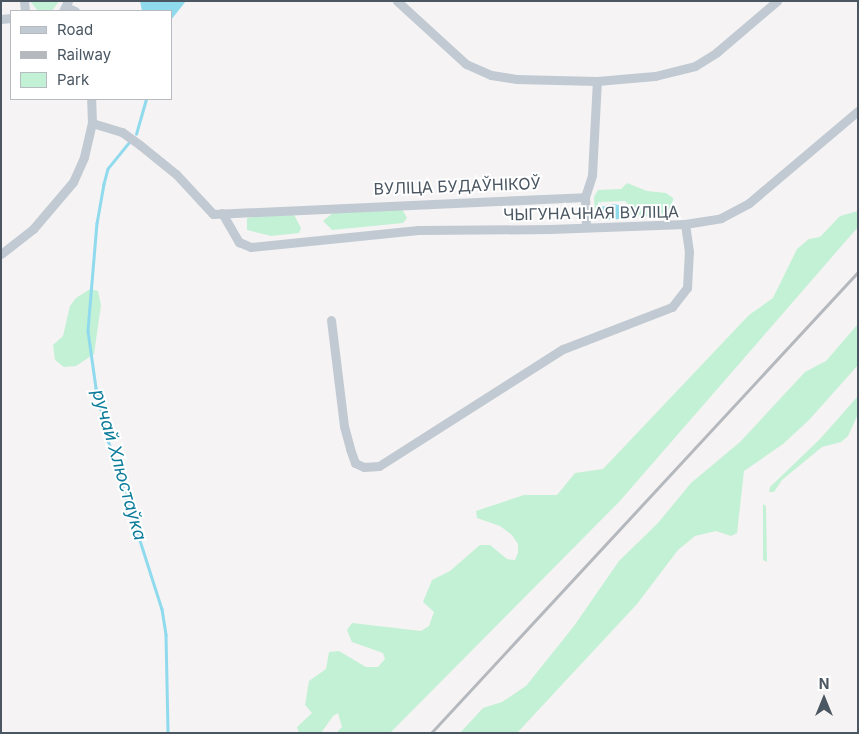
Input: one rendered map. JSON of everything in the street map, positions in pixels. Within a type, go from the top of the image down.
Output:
[{"type":"street","points":[[397,1],[466,64],[491,75],[516,79],[597,81],[655,76],[695,66],[717,52],[777,1]]},
{"type":"street","points":[[586,227],[586,197],[592,175],[597,81]]},
{"type":"street","points":[[1,254],[33,229],[73,182],[84,157],[92,123],[91,100]]},
{"type":"street","points":[[685,224],[721,218],[749,203],[858,112]]},
{"type":"street","name":"ЧЫГУНАЧНАЯ ВУЛІЦА","points":[[92,123],[122,132],[140,145],[176,174],[217,213],[239,242],[251,247],[418,230],[685,224],[689,252],[687,288],[672,307],[563,349],[379,466],[364,467],[354,463],[344,426],[331,320]]},
{"type":"street","name":"ВУЛІЦА БУДАЎНІКОЎ","points":[[217,213],[409,202],[586,197]]},
{"type":"green space","points":[[30,1],[59,1],[53,10],[37,10]]},
{"type":"green space","points":[[627,183],[647,191],[666,193],[673,198],[676,214],[629,217],[630,206],[625,201],[601,202],[595,214],[594,197],[598,190],[621,189]]},
{"type":"green space","points":[[402,209],[407,218],[403,223],[332,230],[323,221],[334,212]]},
{"type":"green space","points":[[292,211],[301,228],[299,233],[271,236],[247,230],[247,218]]},
{"type":"green space","points":[[858,211],[858,227],[619,502],[390,733],[336,733],[342,727],[338,713],[333,716],[321,733],[299,733],[297,727],[312,713],[305,705],[309,681],[326,669],[329,652],[339,651],[366,667],[378,667],[385,659],[383,653],[352,642],[347,630],[352,623],[421,631],[429,626],[434,612],[423,602],[432,580],[450,571],[480,545],[490,545],[507,559],[515,560],[518,553],[518,544],[512,535],[500,526],[477,518],[476,511],[524,495],[557,495],[575,473],[603,469],[749,315],[773,298],[797,249],[809,239],[820,237],[840,216]]},
{"type":"green space","points":[[90,289],[98,291],[101,305],[94,354],[76,366],[64,367],[55,360],[53,345],[63,336],[70,306],[76,298]]},
{"type":"green space","points":[[858,324],[858,365],[809,420],[783,444],[744,471],[737,533],[731,536],[716,531],[695,536],[678,550],[637,604],[517,733],[460,733],[483,708],[502,702],[526,686],[574,626],[619,561],[658,523],[691,483],[740,442],[805,372],[826,361]]},
{"type":"green space","points":[[858,396],[858,414],[848,436],[841,442],[822,447],[782,480],[774,492],[769,492],[770,487],[820,439]]},
{"type":"green space","points":[[763,504],[766,506],[767,562],[763,560]]},
{"type":"water","points":[[140,1],[186,1],[172,19],[172,10],[142,10]]},
{"type":"water","points":[[614,204],[627,207],[626,214],[619,219],[603,220],[599,213],[601,207]]},
{"type":"waterway","name":"ручай Хлюстаўка","points":[[544,1],[574,1]]},
{"type":"waterway","name":"ручай Хлюстаўка","points":[[136,134],[146,100]]},
{"type":"waterway","name":"ручай Хлюстаўка","points":[[129,143],[108,169],[104,184],[97,223],[88,331],[96,388],[108,440],[162,609],[166,635],[168,733]]},
{"type":"railway","points":[[431,733],[858,272]]}]
